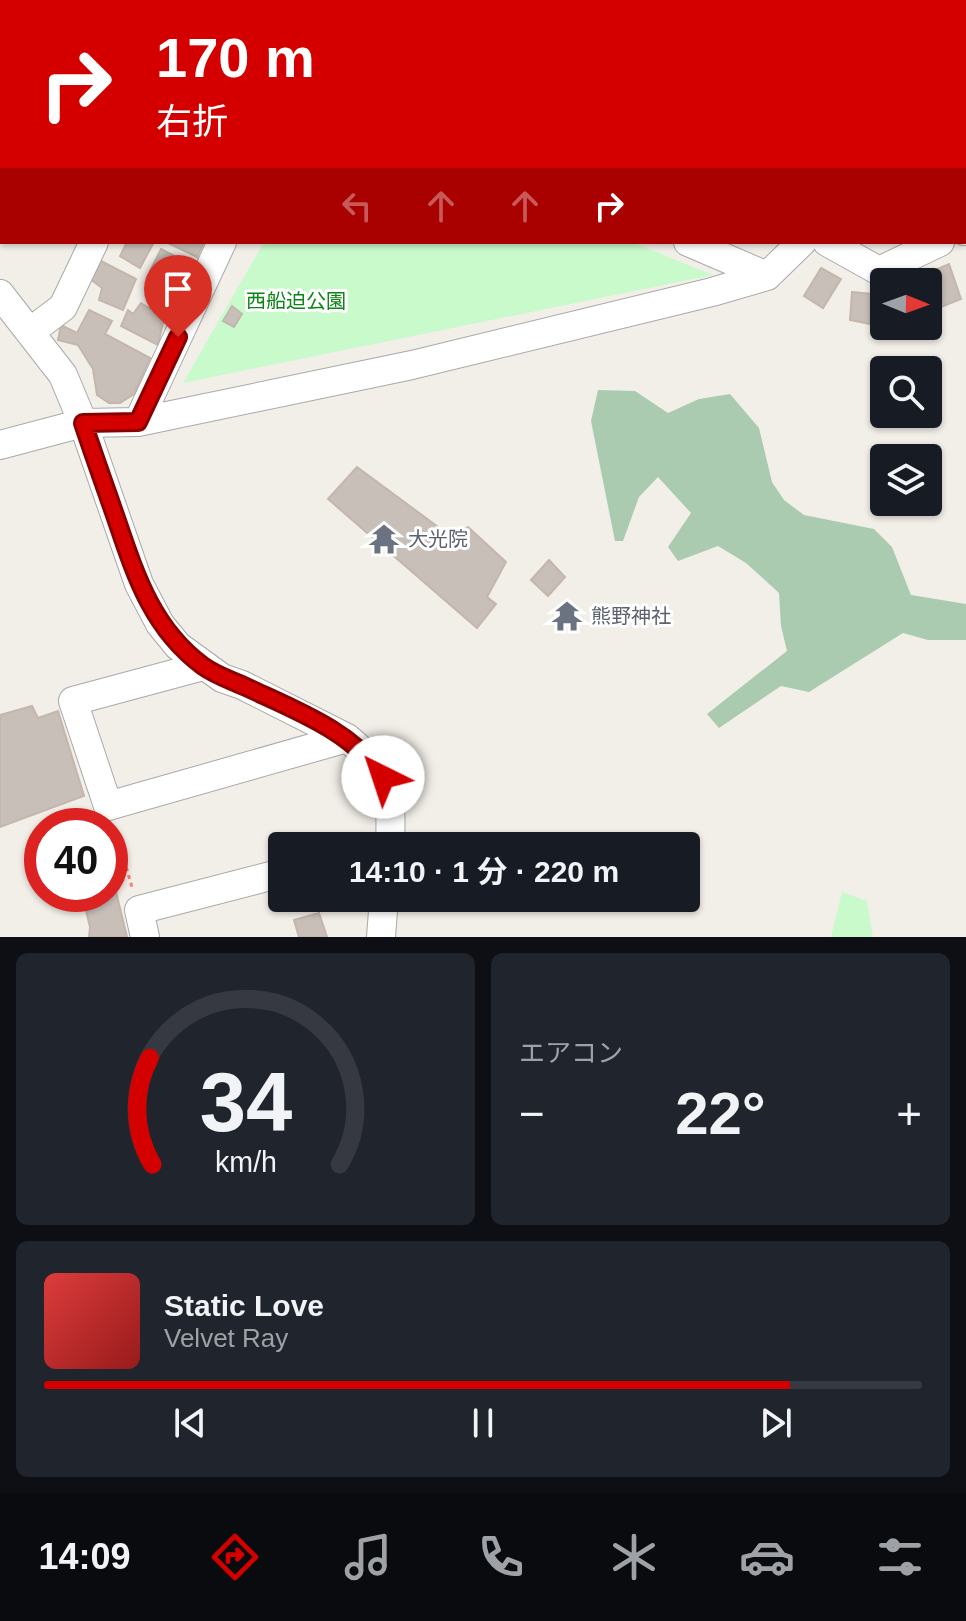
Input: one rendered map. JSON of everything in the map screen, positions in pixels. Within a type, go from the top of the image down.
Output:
[{"type":"street","points":[[30,332],[63,307],[93,244]]},
{"type":"street","points":[[138,422],[221,244]]},
{"type":"street","points":[[693,244],[767,276]]},
{"type":"street","points":[[0,445],[83,423],[138,422],[412,365],[767,276],[800,244]]},
{"type":"street","points":[[831,244],[879,271],[936,244]]},
{"type":"street","points":[[0,294],[63,375],[149,606],[178,646],[203,666],[347,738],[373,762],[388,788],[391,809],[389,832]]},
{"type":"street","points":[[203,666],[73,701],[108,806],[347,738]]},
{"type":"street","points":[[142,924],[268,878]]},
{"type":"street","points":[[381,937],[383,912]]},
{"type":"path","points":[[108,806],[142,924]]},
{"type":"shaded area","points":[[598,390],[635,391],[668,413],[699,399],[730,394],[759,428],[772,482],[784,500],[804,515],[874,529],[892,547],[911,595],[966,604],[966,640],[928,640],[903,633],[809,692],[781,686],[719,728],[707,714],[787,651],[781,626],[779,593],[746,563],[718,546],[678,561],[668,547],[691,513],[658,477],[639,497],[623,541],[615,541],[591,421]]},
{"type":"green space","name":"西船迫公園","points":[[263,244],[637,244],[713,275],[183,383]]},
{"type":"green space","points":[[842,892],[867,901],[873,937],[831,937]]},
{"type":"building","points":[[126,244],[153,244],[140,268],[120,256]]},
{"type":"building","points":[[170,244],[203,244],[197,257]]},
{"type":"building","points":[[161,249],[194,266],[184,290],[150,271]]},
{"type":"building","points":[[99,260],[136,279],[123,310],[99,300],[102,288],[90,279]]},
{"type":"building","points":[[949,264],[961,299],[942,307],[942,268]]},
{"type":"building","points":[[821,268],[841,279],[823,308],[804,296]]},
{"type":"building","points":[[852,292],[870,294],[870,324],[850,320]]},
{"type":"building","points":[[141,303],[164,318],[158,345],[121,326],[128,310],[133,314]]},
{"type":"building","points":[[232,306],[242,314],[234,327],[223,321]]},
{"type":"building","points":[[89,310],[112,321],[105,334],[150,358],[134,394],[120,403],[109,403],[97,395],[93,369],[78,345],[58,340],[61,325],[77,333]]},
{"type":"building","points":[[357,467],[453,538],[468,527],[506,562],[487,597],[496,604],[477,628],[328,499]]},
{"type":"building","points":[[549,560],[565,577],[548,596],[531,580]]},
{"type":"building","points":[[32,706],[38,718],[58,711],[84,796],[51,808],[24,808],[24,818],[0,827],[0,715]]},
{"type":"building","points":[[86,912],[121,912],[127,937],[89,937]]},
{"type":"building","points":[[319,913],[327,937],[299,937],[294,920]]},
{"type":"place","name":"大光院","points":[[384,539]]},
{"type":"place","name":"熊野神社","points":[[567,616]]},
{"type":"route","points":[[178,337],[138,422],[83,423],[149,606],[178,646],[203,666],[347,738],[373,762],[383,777]]}]
